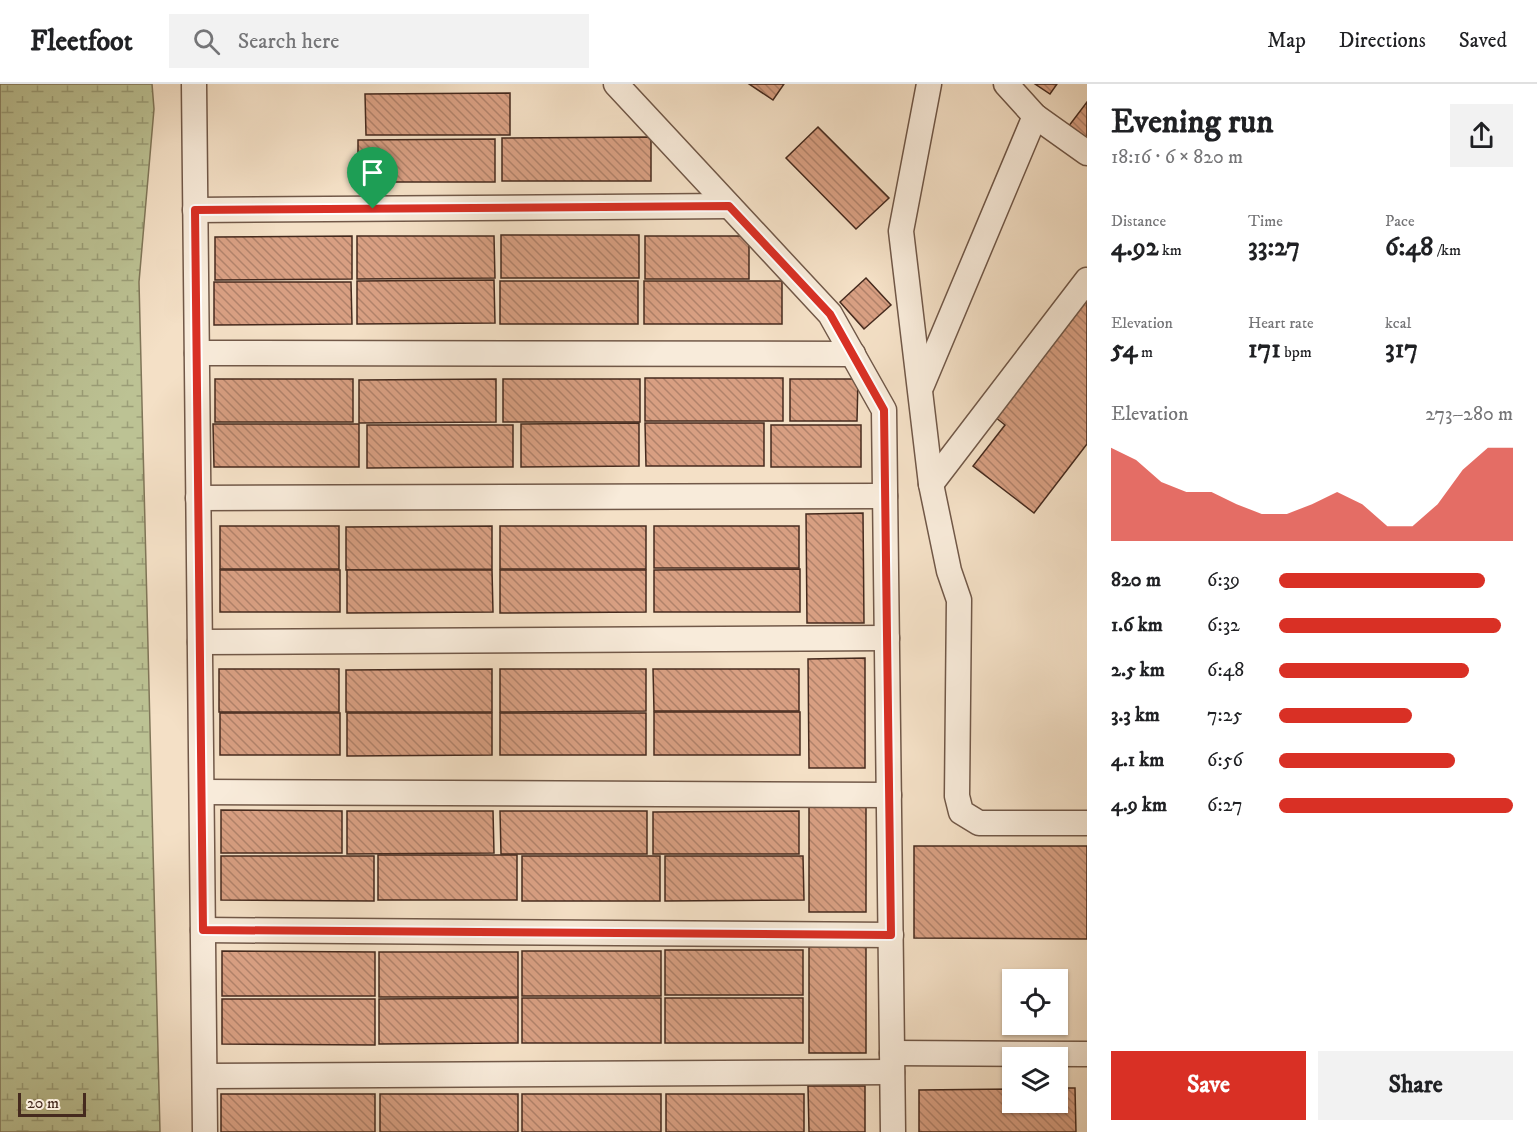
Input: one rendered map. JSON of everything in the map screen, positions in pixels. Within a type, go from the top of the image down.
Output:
[{"type":"street","points":[[194,84],[206,1132]]},
{"type":"street","points":[[616,84],[830,314],[884,410],[893,1132]]},
{"type":"street","points":[[929,84],[901,231],[922,387],[931,484],[948,571],[959,600],[955,778],[961,812],[979,823],[1087,823]]},
{"type":"street","points":[[1006,84],[1035,116],[1087,153]]},
{"type":"street","points":[[922,387],[1035,116]]},
{"type":"street","points":[[195,210],[729,206]]},
{"type":"street","points":[[931,484],[1087,280]]},
{"type":"street","points":[[197,353],[853,354]]},
{"type":"street","points":[[198,498],[885,496]]},
{"type":"street","points":[[200,642],[886,638]]},
{"type":"street","points":[[201,792],[889,795]]},
{"type":"street","points":[[203,930],[891,935]]},
{"type":"street","points":[[205,1076],[892,1063],[1087,1054]]},
{"type":"green space","points":[[0,84],[152,84],[154,109],[139,282],[160,1132],[0,1132]]},
{"type":"building","points":[[749,84],[784,84],[773,100]]},
{"type":"building","points":[[1035,84],[1057,84],[1050,94]]},
{"type":"building","points":[[510,93],[510,135],[366,135],[365,94]]},
{"type":"building","points":[[1087,102],[1087,141],[1068,127]]},
{"type":"building","points":[[818,127],[889,198],[856,229],[786,158]]},
{"type":"building","points":[[651,137],[651,181],[502,181],[502,138]]},
{"type":"building","points":[[495,139],[495,182],[358,182],[358,140]]},
{"type":"building","points":[[501,235],[639,235],[639,278],[501,278]]},
{"type":"building","points":[[352,236],[352,279],[215,280],[215,237]]},
{"type":"building","points":[[357,236],[494,236],[495,278],[357,279]]},
{"type":"building","points":[[645,236],[749,236],[749,279],[645,279]]},
{"type":"building","points":[[866,278],[891,305],[864,329],[840,302]]},
{"type":"building","points":[[494,280],[495,323],[357,324],[357,281]]},
{"type":"building","points":[[500,281],[638,281],[638,324],[500,324]]},
{"type":"building","points":[[644,281],[782,281],[782,324],[644,324]]},
{"type":"building","points":[[214,282],[351,282],[352,324],[214,325]]},
{"type":"building","points":[[1087,298],[1087,444],[1034,513],[973,466],[1005,425],[995,417]]},
{"type":"building","points":[[645,378],[783,378],[783,421],[645,421]]},
{"type":"building","points":[[215,379],[353,379],[353,422],[215,422]]},
{"type":"building","points":[[496,379],[496,422],[359,423],[359,380]]},
{"type":"building","points":[[503,379],[640,379],[640,422],[503,422]]},
{"type":"building","points":[[790,379],[858,379],[857,421],[790,421]]},
{"type":"building","points":[[639,423],[639,466],[521,467],[521,424]]},
{"type":"building","points":[[645,423],[764,423],[764,466],[646,466]]},
{"type":"building","points":[[213,424],[359,424],[359,467],[214,467]]},
{"type":"building","points":[[367,425],[513,425],[513,467],[367,468]]},
{"type":"building","points":[[771,425],[861,425],[861,467],[771,467]]},
{"type":"building","points":[[863,513],[864,623],[807,623],[806,514]]},
{"type":"building","points":[[220,526],[339,526],[339,569],[220,569]]},
{"type":"building","points":[[492,526],[492,569],[346,570],[346,527]]},
{"type":"building","points":[[500,526],[646,526],[646,569],[500,569]]},
{"type":"building","points":[[654,526],[799,526],[799,568],[654,568]]},
{"type":"building","points":[[800,569],[800,612],[654,612],[654,570]]},
{"type":"building","points":[[220,570],[340,570],[340,612],[220,612]]},
{"type":"building","points":[[347,570],[492,570],[493,612],[347,613]]},
{"type":"building","points":[[500,570],[646,570],[646,612],[500,613]]},
{"type":"building","points":[[865,658],[865,768],[809,768],[808,659]]},
{"type":"building","points":[[219,669],[339,669],[339,712],[219,712]]},
{"type":"building","points":[[492,669],[492,712],[346,712],[346,670]]},
{"type":"building","points":[[500,669],[646,669],[646,711],[500,712]]},
{"type":"building","points":[[653,669],[799,669],[799,711],[654,711]]},
{"type":"building","points":[[654,712],[800,712],[800,755],[654,755]]},
{"type":"building","points":[[220,713],[340,713],[340,755],[220,755]]},
{"type":"building","points":[[347,713],[492,713],[492,755],[347,756]]},
{"type":"building","points":[[500,713],[646,713],[646,755],[500,755]]},
{"type":"building","points":[[809,803],[866,803],[866,912],[809,912]]},
{"type":"building","points":[[221,810],[342,811],[342,853],[221,853]]},
{"type":"building","points":[[347,811],[493,811],[494,853],[347,854]]},
{"type":"building","points":[[500,811],[647,811],[647,854],[501,854]]},
{"type":"building","points":[[799,811],[799,854],[653,854],[653,812]]},
{"type":"building","points":[[914,846],[1087,846],[1087,939],[914,938]]},
{"type":"building","points":[[378,855],[517,855],[517,900],[378,900]]},
{"type":"building","points":[[221,856],[374,856],[374,901],[221,900]]},
{"type":"building","points":[[522,856],[660,856],[660,901],[522,901]]},
{"type":"building","points":[[665,856],[803,856],[804,900],[665,901]]},
{"type":"building","points":[[809,944],[866,944],[866,1053],[809,1053]]},
{"type":"building","points":[[665,950],[803,950],[803,995],[665,995]]},
{"type":"building","points":[[222,951],[375,952],[375,996],[222,996]]},
{"type":"building","points":[[522,951],[661,951],[661,996],[522,996]]},
{"type":"building","points":[[379,952],[518,952],[518,997],[379,997]]},
{"type":"building","points":[[518,998],[518,1043],[379,1044],[379,999]]},
{"type":"building","points":[[522,998],[661,998],[661,1043],[522,1043]]},
{"type":"building","points":[[665,998],[803,998],[803,1043],[665,1043]]},
{"type":"building","points":[[222,999],[375,999],[375,1045],[222,1044]]},
{"type":"building","points":[[808,1086],[865,1086],[865,1132],[809,1132]]},
{"type":"building","points":[[1068,1088],[1075,1088],[1076,1132],[919,1132],[919,1090],[1002,1089],[1002,1113],[1068,1113]]},
{"type":"building","points":[[221,1094],[375,1094],[375,1132],[221,1132]]},
{"type":"building","points":[[380,1094],[518,1094],[518,1132],[380,1132]]},
{"type":"building","points":[[522,1094],[661,1094],[661,1132],[522,1132]]},
{"type":"building","points":[[666,1094],[804,1094],[804,1132],[666,1132]]},
{"type":"route","points":[[729,206],[830,314],[884,410],[891,935],[203,930],[195,210],[373,209],[729,206]]}]
